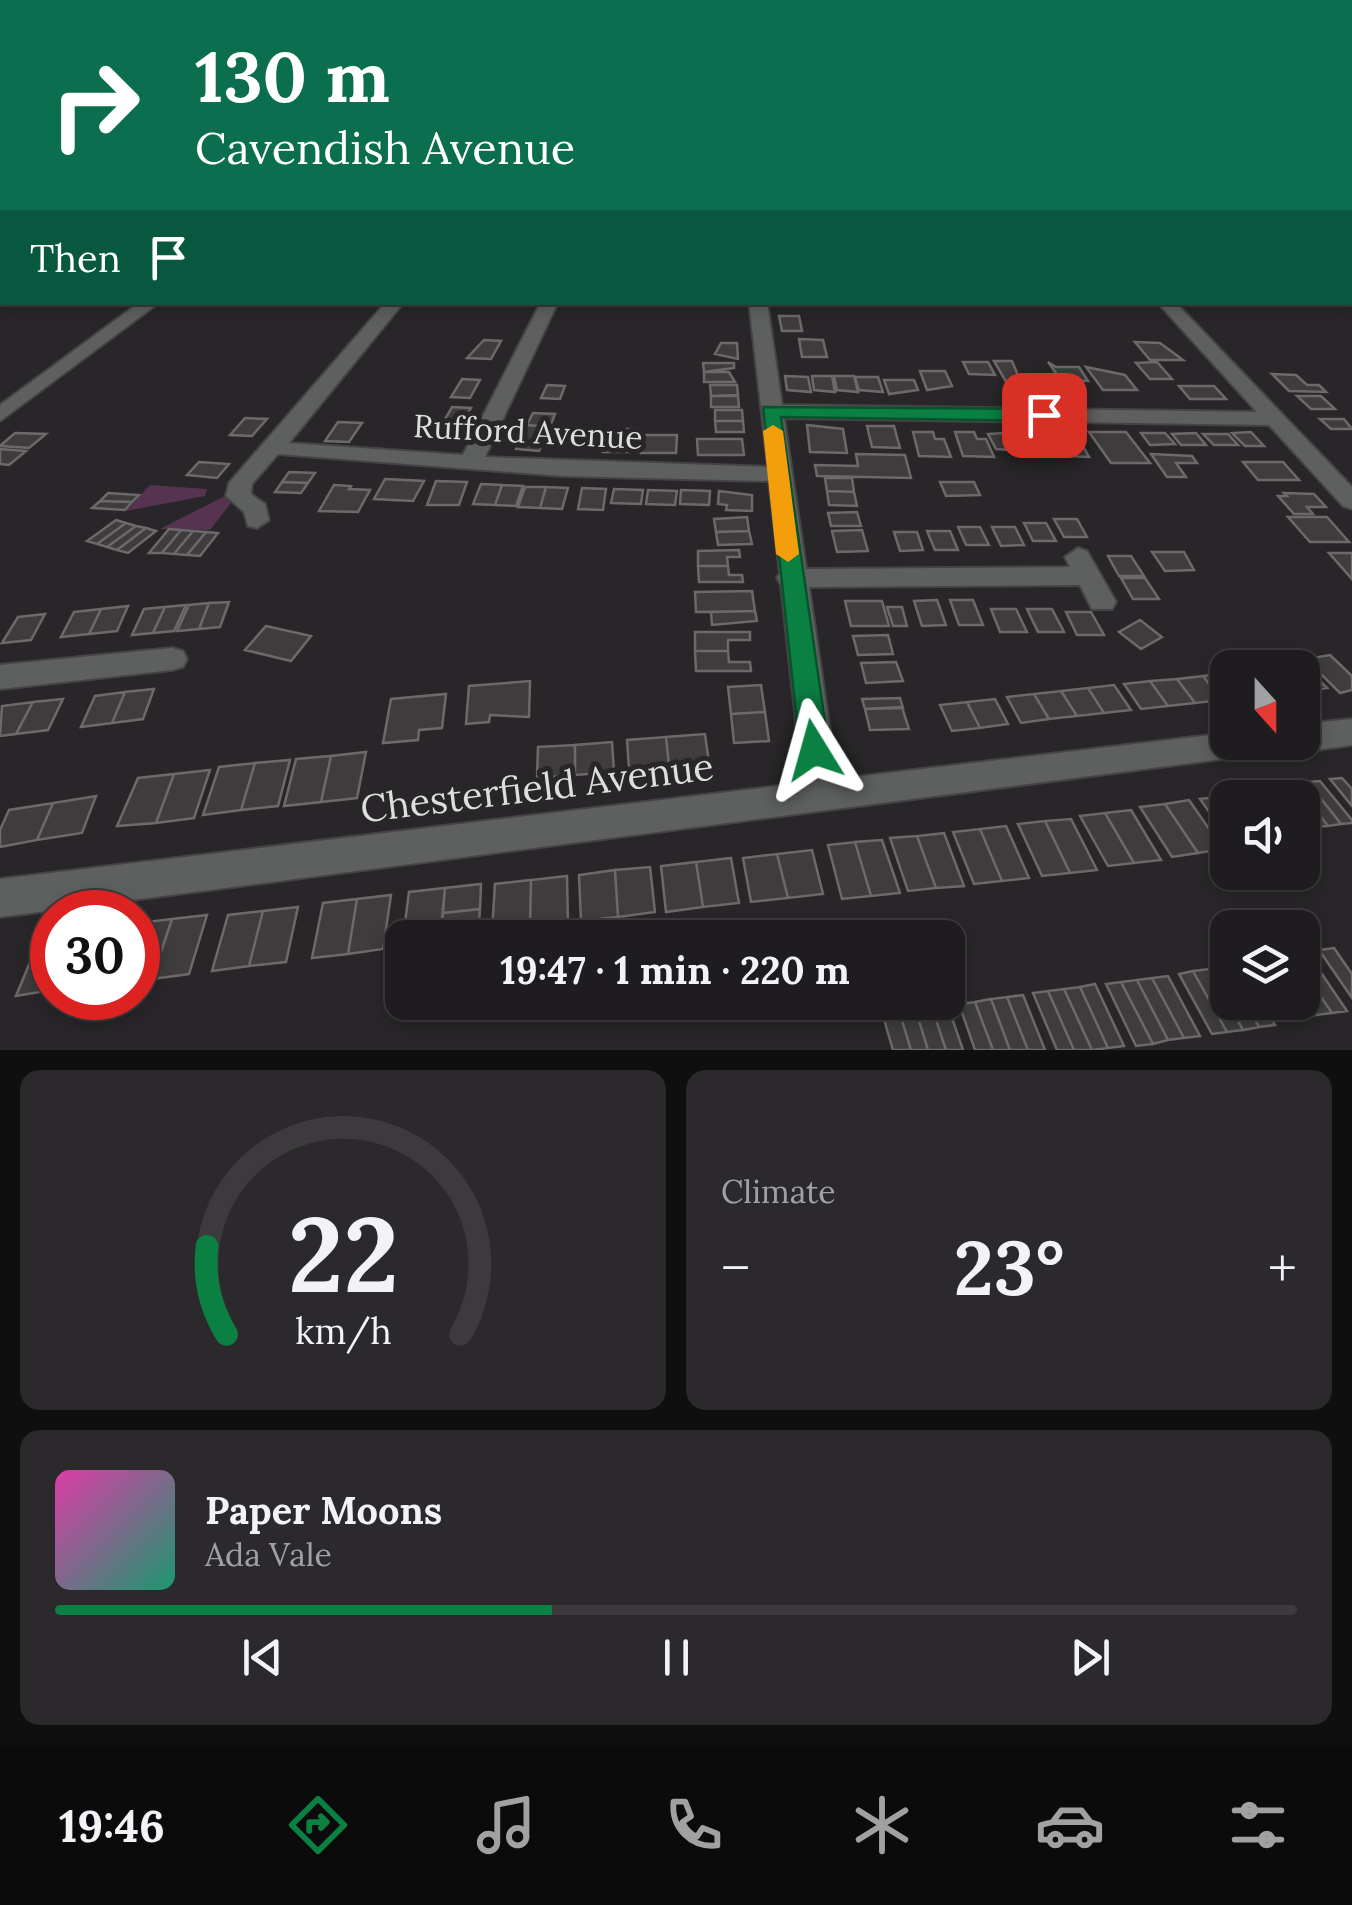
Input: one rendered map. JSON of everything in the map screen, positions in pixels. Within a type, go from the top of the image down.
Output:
[{"type":"street","points":[[0,415],[148,305]]},
{"type":"street","points":[[258,520],[256,509],[238,496],[238,488],[393,305]]},
{"type":"street","points":[[470,462],[548,305]]},
{"type":"street","points":[[758,305],[790,578],[822,796]]},
{"type":"street","points":[[1168,305],[1352,501]]},
{"type":"street","points":[[770,411],[1275,419]]},
{"type":"street","name":"Rufford Avenue","points":[[275,443],[283,449],[580,470],[780,474]]},
{"type":"street","points":[[790,578],[1083,567],[1102,602]]},
{"type":"street","points":[[0,677],[172,659]]},
{"type":"street","points":[[1320,736],[1352,732]]},
{"type":"street","name":"Chesterfield Avenue","points":[[0,898],[1210,749]]},
{"type":"shaded area","points":[[150,485],[207,489],[205,496],[126,511]]},
{"type":"shaded area","points":[[227,495],[231,503],[210,530],[160,529]]},
{"type":"building","points":[[779,316],[799,316],[802,331],[782,331]]},
{"type":"building","points":[[799,339],[823,340],[827,357],[802,357]]},
{"type":"building","points":[[484,340],[501,341],[491,359],[467,358]]},
{"type":"building","points":[[1135,342],[1160,343],[1183,360],[1150,360]]},
{"type":"building","points":[[721,343],[737,343],[738,359],[715,354]]},
{"type":"building","points":[[994,361],[1012,361],[1022,385],[1008,385]]},
{"type":"building","points":[[963,362],[988,362],[995,375],[969,374]]},
{"type":"building","points":[[1048,362],[1056,367],[1079,367],[1088,381],[1061,380]]},
{"type":"building","points":[[1157,362],[1172,379],[1150,379],[1136,363]]},
{"type":"building","points":[[703,363],[734,363],[734,368],[704,372]]},
{"type":"building","points":[[1086,367],[1125,375],[1137,390],[1103,390]]},
{"type":"building","points":[[920,371],[945,371],[952,386],[927,390]]},
{"type":"building","points":[[704,372],[729,372],[735,382],[704,382]]},
{"type":"building","points":[[1272,374],[1296,375],[1307,385],[1319,385],[1326,392],[1289,391]]},
{"type":"building","points":[[785,376],[808,377],[811,392],[787,390]]},
{"type":"building","points":[[812,376],[832,376],[835,392],[814,390]]},
{"type":"building","points":[[834,376],[854,376],[858,392],[837,390]]},
{"type":"building","points":[[855,377],[878,377],[883,392],[859,390]]},
{"type":"building","points":[[462,379],[480,380],[470,398],[451,397]]},
{"type":"building","points":[[884,380],[914,380],[918,390],[889,394]]},
{"type":"building","points":[[547,385],[565,386],[560,399],[541,398]]},
{"type":"building","points":[[710,385],[737,385],[738,395],[711,396]]},
{"type":"building","points":[[1179,386],[1214,386],[1226,399],[1190,399]]},
{"type":"building","points":[[711,396],[738,396],[739,407],[711,407]]},
{"type":"building","points":[[1297,396],[1321,396],[1335,409],[1311,409]]},
{"type":"building","points":[[452,407],[471,408],[463,422],[444,421]]},
{"type":"building","points":[[715,410],[742,410],[743,421],[715,421]]},
{"type":"building","points":[[533,413],[555,414],[550,427],[527,425]]},
{"type":"building","points":[[245,418],[267,419],[252,436],[230,435]]},
{"type":"building","points":[[1320,419],[1344,419],[1352,429],[1331,429]]},
{"type":"building","points":[[444,421],[463,422],[455,437],[435,436]]},
{"type":"building","points":[[715,421],[743,421],[744,432],[716,432]]},
{"type":"building","points":[[338,422],[362,423],[349,442],[325,441]]},
{"type":"building","points":[[527,425],[550,427],[539,451],[516,449]]},
{"type":"building","points":[[807,425],[843,429],[847,453],[810,452]]},
{"type":"building","points":[[867,426],[894,426],[900,448],[872,447]]},
{"type":"building","points":[[606,429],[639,429],[638,452],[603,452],[605,441],[583,440],[584,432],[606,433]]},
{"type":"building","points":[[913,432],[933,432],[935,439],[944,439],[951,457],[919,456]]},
{"type":"building","points":[[955,432],[974,432],[977,439],[986,439],[994,457],[963,456]]},
{"type":"building","points":[[1032,432],[1044,452],[996,449],[988,434]]},
{"type":"building","points":[[1089,432],[1126,432],[1150,463],[1111,463]]},
{"type":"building","points":[[1251,432],[1264,446],[1245,446],[1232,433]]},
{"type":"building","points":[[15,433],[46,434],[29,448],[0,446]]},
{"type":"building","points":[[1037,433],[1076,434],[1089,457],[1065,456],[1060,447],[1045,446]]},
{"type":"building","points":[[1141,433],[1165,433],[1175,444],[1150,445]]},
{"type":"building","points":[[1196,433],[1206,445],[1181,445],[1172,434]]},
{"type":"building","points":[[1203,434],[1228,434],[1238,445],[1214,445]]},
{"type":"building","points":[[643,435],[677,435],[676,453],[641,453]]},
{"type":"building","points":[[697,439],[742,439],[744,455],[698,455]]},
{"type":"building","points":[[0,449],[26,451],[9,465],[0,464]]},
{"type":"building","points":[[856,454],[905,455],[911,478],[817,476],[815,465],[858,466]]},
{"type":"building","points":[[1151,454],[1192,456],[1197,463],[1176,463],[1186,477],[1167,477]]},
{"type":"building","points":[[199,462],[229,464],[217,478],[187,475]]},
{"type":"building","points":[[1243,462],[1283,462],[1299,480],[1258,480]]},
{"type":"building","points":[[289,472],[315,473],[308,483],[282,482]]},
{"type":"building","points":[[825,478],[852,478],[854,492],[827,491]]},
{"type":"building","points":[[385,479],[424,481],[413,501],[374,499]]},
{"type":"building","points":[[436,481],[467,482],[459,505],[427,505]]},
{"type":"building","points":[[282,482],[308,483],[301,493],[275,492]]},
{"type":"building","points":[[940,482],[974,482],[980,495],[946,496]]},
{"type":"building","points":[[481,484],[502,485],[495,505],[473,504]]},
{"type":"building","points":[[334,485],[370,490],[358,512],[319,511]]},
{"type":"building","points":[[502,485],[523,486],[516,506],[495,505]]},
{"type":"building","points":[[525,487],[546,487],[540,508],[518,507]]},
{"type":"building","points":[[546,487],[568,488],[562,509],[540,508]]},
{"type":"building","points":[[582,488],[606,489],[603,510],[578,509]]},
{"type":"building","points":[[614,489],[643,490],[641,504],[611,503]]},
{"type":"building","points":[[648,490],[677,491],[675,505],[646,504]]},
{"type":"building","points":[[681,490],[710,491],[709,505],[680,504]]},
{"type":"building","points":[[719,491],[752,495],[752,511],[726,510],[727,505],[718,504]]},
{"type":"building","points":[[827,491],[854,492],[857,506],[829,505]]},
{"type":"building","points":[[108,493],[139,495],[132,502],[100,501]]},
{"type":"building","points":[[1284,493],[1314,494],[1326,507],[1307,507],[1313,514],[1294,514],[1278,496],[1287,496]]},
{"type":"building","points":[[100,501],[132,502],[125,510],[92,508]]},
{"type":"building","points":[[857,512],[861,526],[831,526],[828,513]]},
{"type":"building","points":[[747,517],[749,531],[716,532],[714,519]]},
{"type":"building","points":[[1288,517],[1327,517],[1349,542],[1310,542]]},
{"type":"building","points":[[1054,519],[1077,519],[1087,537],[1064,537]]},
{"type":"building","points":[[116,520],[126,523],[97,544],[87,541]]},
{"type":"building","points":[[126,523],[136,526],[107,547],[97,544]]},
{"type":"building","points":[[1024,523],[1046,523],[1056,541],[1033,541]]},
{"type":"building","points":[[136,526],[146,528],[117,550],[107,547]]},
{"type":"building","points":[[958,527],[980,527],[989,545],[966,545]]},
{"type":"building","points":[[992,527],[1015,527],[1024,545],[1001,546]]},
{"type":"building","points":[[146,528],[156,531],[128,553],[117,550]]},
{"type":"building","points":[[169,529],[181,530],[162,553],[149,553]]},
{"type":"building","points":[[181,530],[193,531],[174,554],[162,553]]},
{"type":"building","points":[[862,530],[868,551],[837,552],[832,531]]},
{"type":"building","points":[[193,531],[206,532],[187,555],[174,554]]},
{"type":"building","points":[[749,531],[752,544],[718,545],[716,532]]},
{"type":"building","points":[[927,531],[950,531],[958,550],[935,550]]},
{"type":"building","points":[[206,532],[218,533],[200,556],[187,555]]},
{"type":"building","points":[[894,532],[917,532],[923,550],[900,551]]},
{"type":"building","points":[[739,550],[740,557],[727,557],[728,566],[698,566],[698,551]]},
{"type":"building","points":[[1152,552],[1184,552],[1194,570],[1165,571]]},
{"type":"building","points":[[1329,553],[1352,553],[1352,579]]},
{"type":"building","points":[[1108,556],[1131,556],[1144,576],[1119,576]]},
{"type":"building","points":[[698,566],[728,566],[729,575],[742,575],[743,582],[699,582]]},
{"type":"building","points":[[1121,578],[1145,578],[1159,599],[1133,599]]},
{"type":"building","points":[[752,591],[755,611],[696,612],[695,592]]},
{"type":"building","points":[[937,600],[946,625],[922,626],[914,601]]},
{"type":"building","points":[[950,600],[973,600],[983,625],[959,625]]},
{"type":"building","points":[[845,601],[882,601],[889,626],[851,626]]},
{"type":"building","points":[[229,602],[220,627],[199,629],[209,603]]},
{"type":"building","points":[[209,603],[199,629],[177,631],[189,605]]},
{"type":"building","points":[[186,605],[174,631],[153,633],[165,607]]},
{"type":"building","points":[[128,606],[117,631],[89,634],[101,609]]},
{"type":"building","points":[[165,607],[153,633],[132,635],[144,609]]},
{"type":"building","points":[[887,607],[902,607],[907,626],[893,626]]},
{"type":"building","points":[[101,609],[89,634],[61,637],[74,612]]},
{"type":"building","points":[[991,609],[1016,609],[1027,632],[1000,632]]},
{"type":"building","points":[[1027,609],[1052,609],[1064,632],[1038,632]]},
{"type":"building","points":[[755,611],[757,621],[712,625],[711,612]]},
{"type":"building","points":[[1066,612],[1091,612],[1104,635],[1077,635]]},
{"type":"building","points":[[45,614],[31,640],[2,643],[18,617]]},
{"type":"building","points":[[1140,620],[1162,637],[1141,649],[1119,632]]},
{"type":"building","points":[[266,626],[311,636],[291,661],[245,650]]},
{"type":"building","points":[[695,632],[750,632],[750,640],[728,640],[728,651],[695,651]]},
{"type":"building","points":[[888,635],[893,654],[858,655],[853,636]]},
{"type":"building","points":[[695,651],[728,651],[729,662],[750,662],[751,671],[696,671]]},
{"type":"building","points":[[1330,655],[1352,676],[1352,690],[1340,693],[1320,673],[1320,657]]},
{"type":"building","points":[[896,662],[903,681],[866,683],[861,663]]},
{"type":"building","points":[[1203,676],[1210,685],[1210,701],[1195,703],[1177,679]]},
{"type":"building","points":[[1177,679],[1195,703],[1168,706],[1150,681]]},
{"type":"building","points":[[530,681],[529,717],[490,715],[489,722],[466,724],[469,686]]},
{"type":"building","points":[[1150,681],[1168,706],[1141,709],[1124,684]]},
{"type":"building","points":[[761,685],[765,712],[731,714],[728,687]]},
{"type":"building","points":[[1114,685],[1131,710],[1104,713],[1088,688]]},
{"type":"building","points":[[1088,688],[1104,713],[1077,716],[1061,691]]},
{"type":"building","points":[[154,689],[143,719],[112,723],[125,692]]},
{"type":"building","points":[[1061,691],[1077,716],[1049,719],[1034,694]]},
{"type":"building","points":[[125,692],[112,723],[81,727],[95,696]]},
{"type":"building","points":[[446,694],[442,728],[419,730],[418,740],[383,743],[391,699]]},
{"type":"building","points":[[1034,694],[1049,719],[1021,723],[1007,697]]},
{"type":"building","points":[[900,698],[903,708],[865,709],[862,699]]},
{"type":"building","points":[[63,699],[48,730],[16,734],[33,702]]},
{"type":"building","points":[[995,699],[1008,724],[980,728],[967,702]]},
{"type":"building","points":[[33,702],[16,734],[0,736],[2,706]]},
{"type":"building","points":[[967,702],[980,728],[952,731],[940,705]]},
{"type":"building","points":[[902,707],[909,729],[870,730],[865,709]]},
{"type":"building","points":[[765,712],[769,741],[734,743],[731,714]]},
{"type":"building","points":[[705,734],[709,763],[669,766],[666,737]]},
{"type":"building","points":[[666,737],[669,766],[629,769],[627,740]]},
{"type":"building","points":[[612,742],[614,772],[575,775],[575,745]]},
{"type":"building","points":[[575,745],[575,775],[537,778],[538,747]]},
{"type":"building","points":[[366,752],[357,798],[321,802],[331,756]]},
{"type":"building","points":[[331,756],[321,802],[284,806],[296,759]]},
{"type":"building","points":[[290,760],[278,806],[241,810],[255,763]]},
{"type":"building","points":[[255,763],[241,810],[203,815],[219,767]]},
{"type":"building","points":[[210,770],[194,818],[156,823],[174,774]]},
{"type":"building","points":[[174,774],[156,823],[117,826],[138,778]]},
{"type":"building","points":[[1342,778],[1352,789],[1352,806],[1330,779]]},
{"type":"building","points":[[1320,781],[1352,820],[1341,824],[1320,797]]},
{"type":"building","points":[[96,796],[82,833],[37,840],[53,803]]},
{"type":"building","points":[[1320,797],[1341,824],[1328,826],[1320,816]]},
{"type":"building","points":[[1210,798],[1210,813],[1200,799]]},
{"type":"building","points":[[1189,800],[1210,830],[1210,851],[1198,853],[1165,804]]},
{"type":"building","points":[[53,803],[37,840],[0,847],[0,830],[9,810]]},
{"type":"building","points":[[1165,804],[1198,853],[1172,857],[1140,807]]},
{"type":"building","points":[[1131,810],[1161,860],[1134,863],[1105,813]]},
{"type":"building","points":[[1105,813],[1134,863],[1108,866],[1080,816]]},
{"type":"building","points":[[1071,819],[1097,870],[1070,873],[1045,821]]},
{"type":"building","points":[[1045,821],[1070,873],[1042,876],[1018,824]]},
{"type":"building","points":[[1006,826],[1029,878],[1002,881],[980,829]]},
{"type":"building","points":[[980,829],[1002,881],[974,884],[953,832]]},
{"type":"building","points":[[944,833],[964,886],[936,888],[917,836]]},
{"type":"building","points":[[917,836],[936,888],[908,891],[890,838]]},
{"type":"building","points":[[882,840],[900,893],[871,896],[855,842]]},
{"type":"building","points":[[855,842],[871,896],[842,899],[828,845]]},
{"type":"building","points":[[812,850],[823,894],[788,898],[777,854]]},
{"type":"building","points":[[777,854],[788,898],[751,902],[743,858]]},
{"type":"building","points":[[731,858],[739,903],[703,907],[696,862]]},
{"type":"building","points":[[696,862],[703,907],[666,912],[661,866]]},
{"type":"building","points":[[650,867],[655,912],[618,917],[615,870]]},
{"type":"building","points":[[615,870],[618,917],[581,920],[579,875]]},
{"type":"building","points":[[567,876],[568,920],[530,920],[531,880]]},
{"type":"building","points":[[531,880],[530,920],[493,920],[495,884]]},
{"type":"building","points":[[481,884],[480,909],[443,913],[445,888]]},
{"type":"building","points":[[445,888],[442,920],[405,920],[409,892]]},
{"type":"building","points":[[391,895],[383,949],[348,954],[357,899]]},
{"type":"building","points":[[357,899],[348,954],[312,958],[323,903]]},
{"type":"building","points":[[298,907],[286,962],[249,966],[263,911]]},
{"type":"building","points":[[480,909],[479,920],[442,920],[443,913]]},
{"type":"building","points":[[263,911],[249,966],[212,971],[228,915]]},
{"type":"building","points":[[207,915],[189,974],[160,978],[160,955],[172,919]]},
{"type":"building","points":[[172,919],[160,955],[160,920]]},
{"type":"building","points":[[1334,948],[1352,974],[1352,998],[1320,951]]},
{"type":"building","points":[[30,962],[30,994],[16,996]]},
{"type":"building","points":[[1193,971],[1210,971],[1210,1002]]},
{"type":"building","points":[[1193,971],[1210,1002],[1210,1020],[1220,1020],[1227,1032],[1212,1034],[1179,974]]},
{"type":"building","points":[[1320,971],[1347,1011],[1332,1013],[1320,995]]},
{"type":"building","points":[[1168,976],[1200,1036],[1184,1038],[1152,978]]},
{"type":"building","points":[[1152,978],[1184,1038],[1168,1040],[1137,980]]},
{"type":"building","points":[[1137,980],[1168,1040],[1153,1044],[1121,982]]},
{"type":"building","points":[[1121,982],[1153,1044],[1136,1046],[1106,984]]},
{"type":"building","points":[[1095,984],[1124,1046],[1108,1048],[1080,987]]},
{"type":"building","points":[[1080,987],[1108,1048],[1092,1050],[1064,989]]},
{"type":"building","points":[[1064,989],[1092,1050],[1074,1050],[1048,991]]},
{"type":"building","points":[[1048,991],[1074,1050],[1057,1050],[1033,993]]},
{"type":"building","points":[[1023,995],[1045,1050],[1028,1050],[1007,997]]},
{"type":"building","points":[[1320,995],[1332,1013],[1320,1014]]},
{"type":"building","points":[[1007,997],[1028,1050],[1010,1050],[991,999]]},
{"type":"building","points":[[991,999],[1010,1050],[993,1050],[975,1002]]},
{"type":"building","points":[[975,1002],[993,1050],[975,1050],[965,1020],[965,1003]]},
{"type":"building","points":[[884,1020],[902,1020],[911,1050],[893,1050]]},
{"type":"building","points":[[902,1020],[919,1020],[928,1050],[911,1050]]},
{"type":"building","points":[[919,1020],[936,1020],[946,1050],[928,1050]]},
{"type":"building","points":[[936,1020],[953,1020],[963,1050],[946,1050]]},
{"type":"building","points":[[1220,1020],[1237,1020],[1243,1030],[1227,1032]]},
{"type":"building","points":[[1238,1020],[1255,1020],[1259,1027],[1243,1030]]},
{"type":"building","points":[[1255,1020],[1272,1020],[1275,1025],[1259,1027]]},
{"type":"slow traffic","points":[[773,431],[788,554]]},
{"type":"route","points":[[814,750],[770,411],[1044,415]]}]
